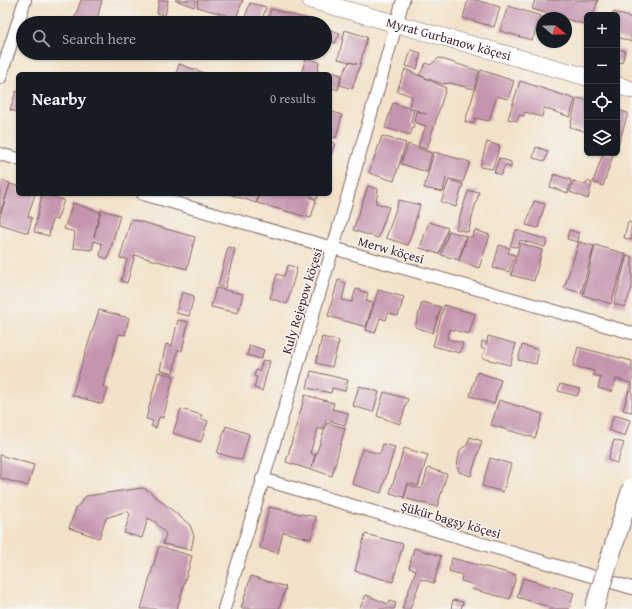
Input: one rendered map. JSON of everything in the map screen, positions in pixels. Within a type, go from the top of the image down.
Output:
[{"type":"main road","points":[[594,609],[632,487]]},
{"type":"street","points":[[20,16],[25,0]]},
{"type":"street","name":"Myrat Gurbanow köçesi","points":[[311,0],[584,76]]},
{"type":"street","name":"Kuly Rejepow köçesi","points":[[224,609],[333,248],[403,0]]},
{"type":"street","points":[[0,78],[16,28]]},
{"type":"street","points":[[620,86],[632,90]]},
{"type":"street","points":[[0,154],[16,158]]},
{"type":"street","name":"Merw köçesi","points":[[149,196],[632,333]]},
{"type":"street","name":"Şükür bagşy köçesi","points":[[262,479],[632,588]]},
{"type":"building","points":[[81,0],[102,0],[98,16],[75,16]]},
{"type":"building","points":[[159,0],[168,0],[165,16],[157,13]]},
{"type":"building","points":[[175,0],[196,0],[194,7]]},
{"type":"building","points":[[198,0],[243,0],[237,16],[229,16],[197,7]]},
{"type":"building","points":[[468,0],[476,0],[500,7],[494,27],[463,18]]},
{"type":"building","points":[[535,0],[598,0],[594,12],[584,12],[584,24],[572,21],[572,12],[542,12],[532,9]]},
{"type":"building","points":[[250,3],[266,7],[263,16],[245,16]]},
{"type":"building","points":[[508,6],[536,14],[536,29],[532,40],[500,31]]},
{"type":"building","points":[[271,9],[297,16],[269,16]]},
{"type":"building","points":[[620,14],[632,18],[632,42],[620,38]]},
{"type":"building","points":[[332,30],[340,33],[335,43],[332,42]]},
{"type":"building","points":[[345,30],[367,37],[352,89],[340,85],[342,76],[349,62],[357,64],[338,59]]},
{"type":"building","points":[[411,50],[421,53],[417,69],[406,66]]},
{"type":"building","points":[[620,50],[625,51],[622,63],[620,62]]},
{"type":"building","points":[[439,58],[479,71],[474,89],[450,83],[442,84],[419,75],[426,63],[430,65]]},
{"type":"building","points":[[305,60],[319,62],[317,72],[302,72]]},
{"type":"building","points":[[179,64],[201,72],[177,72]]},
{"type":"building","points":[[405,69],[446,88],[427,149],[418,146],[426,126],[414,122],[416,111],[426,114],[409,107],[412,96],[397,91]]},
{"type":"building","points":[[481,70],[514,81],[508,99],[497,96],[489,121],[475,118],[473,124],[465,122]]},
{"type":"building","points":[[332,72],[341,75],[338,90],[332,88]]},
{"type":"building","points":[[520,81],[575,99],[570,117],[544,108],[542,117],[525,112],[523,116],[519,115],[517,121],[508,119]]},
{"type":"building","points":[[16,91],[16,112],[10,110]]},
{"type":"building","points":[[577,98],[584,99],[584,131],[570,127]]},
{"type":"building","points":[[393,103],[414,110],[411,122],[414,125],[410,135],[385,128]]},
{"type":"building","points":[[620,111],[628,113],[620,139]]},
{"type":"building","points":[[332,112],[342,115],[336,138],[332,137]]},
{"type":"building","points":[[382,136],[406,143],[394,181],[369,173]]},
{"type":"building","points":[[332,142],[335,143],[332,152]]},
{"type":"building","points":[[487,142],[500,146],[492,169],[480,167]]},
{"type":"building","points":[[408,144],[432,153],[427,172],[401,164]]},
{"type":"building","points":[[536,147],[548,151],[545,161],[533,158]]},
{"type":"building","points":[[434,152],[470,162],[463,182],[446,178],[443,192],[424,188]]},
{"type":"building","points":[[602,156],[613,156],[603,186],[593,182]]},
{"type":"building","points":[[499,158],[511,162],[511,168],[505,165],[501,175],[494,172]]},
{"type":"building","points":[[554,174],[571,180],[568,193],[550,187]]},
{"type":"building","points":[[0,180],[10,183],[0,213]]},
{"type":"building","points":[[449,180],[463,184],[456,207],[441,202]]},
{"type":"building","points":[[573,181],[586,185],[587,181],[592,183],[588,199],[570,192]]},
{"type":"building","points":[[10,184],[16,186],[16,196],[34,196],[28,216],[32,218],[28,233],[0,224],[0,217]]},
{"type":"building","points":[[368,186],[378,189],[376,203],[389,207],[378,238],[353,230]]},
{"type":"building","points":[[468,191],[479,192],[468,232],[456,229]]},
{"type":"building","points":[[42,196],[49,196],[64,200],[57,220],[52,219],[49,236],[34,232]]},
{"type":"building","points":[[235,196],[258,196],[256,203]]},
{"type":"building","points":[[259,196],[318,196],[317,199],[310,197],[316,200],[311,218],[257,203]]},
{"type":"building","points":[[399,200],[420,205],[408,245],[386,238]]},
{"type":"building","points":[[534,201],[545,204],[538,228],[526,225]]},
{"type":"building","points":[[73,203],[100,212],[94,237],[101,210],[120,215],[108,259],[100,256],[102,244],[94,241],[92,250],[73,248],[75,232],[64,229]]},
{"type":"building","points":[[131,219],[195,237],[187,269],[135,255],[127,283],[121,281],[127,259],[120,258]]},
{"type":"building","points":[[429,222],[448,228],[439,254],[420,248]]},
{"type":"building","points":[[628,222],[632,223],[632,240],[624,238]]},
{"type":"building","points":[[475,230],[490,235],[479,268],[459,261],[467,237],[472,237]]},
{"type":"building","points":[[516,230],[547,240],[545,247],[520,240],[517,247],[510,246]]},
{"type":"building","points":[[569,230],[579,233],[578,242],[567,239]]},
{"type":"building","points":[[449,231],[466,236],[459,260],[441,255]]},
{"type":"building","points":[[579,242],[594,246],[581,293],[564,288]]},
{"type":"building","points":[[520,243],[542,250],[534,281],[511,275]]},
{"type":"building","points":[[499,245],[510,248],[508,253],[515,255],[509,272],[493,268]]},
{"type":"building","points":[[595,245],[626,254],[611,304],[583,295]]},
{"type":"building","points":[[228,247],[235,249],[225,288],[218,286]]},
{"type":"building","points":[[627,255],[632,257],[632,287],[625,307],[614,304]]},
{"type":"building","points":[[288,265],[297,268],[287,304],[270,298],[277,274],[284,276]]},
{"type":"building","points":[[338,280],[346,283],[342,300],[352,302],[356,289],[368,293],[366,301],[373,303],[366,327],[328,316]]},
{"type":"building","points":[[216,288],[243,294],[238,313],[211,307]]},
{"type":"building","points":[[378,290],[404,297],[398,316],[388,313],[386,320],[380,318],[375,333],[366,330]]},
{"type":"building","points":[[182,292],[194,296],[189,316],[176,313]]},
{"type":"building","points":[[422,302],[441,307],[433,333],[415,327]]},
{"type":"building","points":[[444,305],[475,314],[469,334],[450,329],[447,339],[463,343],[460,353],[433,346]]},
{"type":"building","points":[[99,310],[129,318],[125,335],[119,334],[103,387],[108,389],[102,404],[72,395]]},
{"type":"building","points":[[178,320],[188,322],[182,351],[178,349],[173,373],[160,370],[166,344],[172,346]]},
{"type":"building","points":[[488,336],[516,344],[510,365],[482,358],[485,349],[481,348],[482,341],[487,343]]},
{"type":"building","points":[[322,337],[339,341],[332,367],[316,363]]},
{"type":"building","points":[[250,345],[264,350],[261,359],[247,355]]},
{"type":"building","points":[[522,345],[539,350],[536,364],[518,360]]},
{"type":"building","points":[[578,347],[632,361],[632,412],[623,410],[631,383],[616,379],[612,392],[598,388],[601,377],[593,375],[594,371],[573,366]]},
{"type":"building","points":[[263,360],[270,361],[262,391],[254,388],[257,377],[254,376],[256,370],[259,371]]},
{"type":"building","points":[[311,371],[348,380],[345,391],[332,388],[331,393],[307,388]]},
{"type":"building","points":[[158,372],[174,376],[163,418],[159,417],[156,428],[151,426],[153,421],[146,419]]},
{"type":"building","points":[[477,372],[501,380],[494,404],[470,396]]},
{"type":"building","points":[[560,384],[580,389],[577,396],[558,391]]},
{"type":"building","points":[[359,386],[379,392],[373,412],[353,406]]},
{"type":"building","points":[[384,392],[408,399],[400,424],[377,416]]},
{"type":"building","points":[[305,395],[334,403],[332,409],[348,413],[345,425],[326,420],[323,430],[318,428],[310,453],[315,455],[311,470],[286,462]]},
{"type":"building","points":[[499,400],[543,414],[535,438],[491,425]]},
{"type":"building","points":[[181,409],[202,415],[201,419],[208,421],[201,442],[173,433]]},
{"type":"building","points":[[614,415],[630,420],[625,436],[609,430]]},
{"type":"building","points":[[327,423],[345,428],[332,476],[311,469]]},
{"type":"building","points":[[226,426],[249,434],[242,460],[217,453]]},
{"type":"building","points":[[470,437],[482,441],[471,476],[459,472],[457,466],[460,450],[467,445]]},
{"type":"building","points":[[614,440],[624,443],[617,463],[608,460]]},
{"type":"building","points":[[383,444],[395,447],[381,493],[352,484],[362,449],[380,454]]},
{"type":"building","points":[[404,448],[428,455],[418,486],[408,483],[404,497],[390,493]]},
{"type":"building","points":[[0,455],[34,465],[28,486],[0,478]]},
{"type":"building","points":[[490,458],[511,464],[503,492],[482,486]]},
{"type":"building","points":[[428,468],[447,474],[437,507],[404,498],[408,485],[422,489]]},
{"type":"building","points":[[142,488],[149,491],[190,525],[194,536],[191,550],[163,544],[166,534],[155,522],[148,518],[142,538],[124,533],[130,514],[127,511],[106,518],[99,538],[69,528],[76,508],[86,496]]},
{"type":"building","points":[[269,507],[316,517],[311,539],[283,532],[278,553],[260,548]]},
{"type":"building","points":[[365,534],[403,544],[393,582],[355,571]]},
{"type":"building","points":[[159,546],[192,556],[177,609],[141,609]]},
{"type":"building","points":[[414,548],[441,556],[434,583],[421,579],[410,609],[402,609],[416,570],[409,568]]},
{"type":"building","points":[[452,558],[516,575],[510,599],[471,589],[472,584],[461,581],[462,575],[449,571]]},
{"type":"building","points":[[251,576],[286,587],[279,609],[241,608]]},
{"type":"building","points":[[523,578],[574,593],[569,609],[548,609],[549,607],[517,597]]},
{"type":"building","points":[[366,595],[388,604],[389,601],[396,603],[394,609],[360,608]]},
{"type":"building","points":[[453,600],[463,602],[461,609],[451,609]]}]
